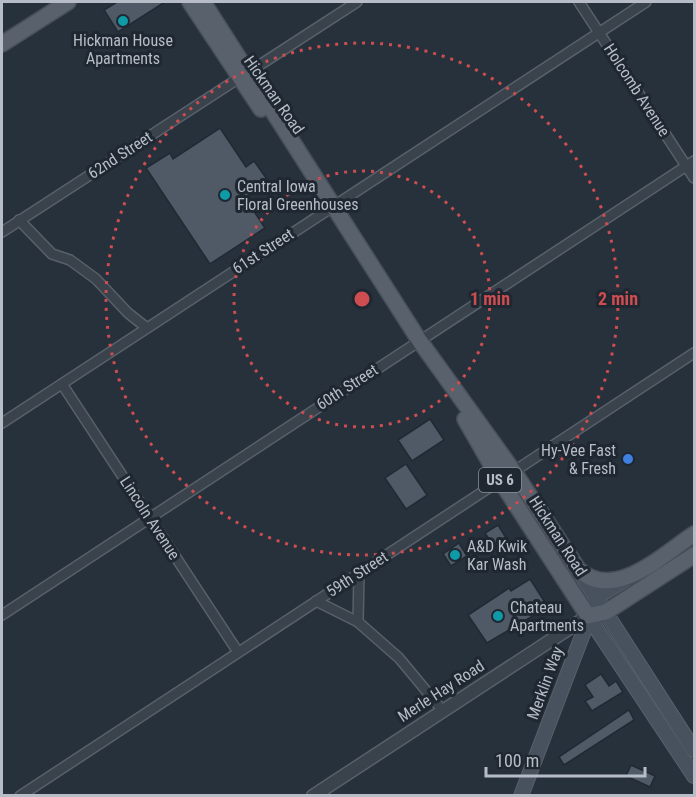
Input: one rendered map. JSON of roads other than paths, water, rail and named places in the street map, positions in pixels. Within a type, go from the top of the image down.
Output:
[{"type":"main road","points":[[2,45],[68,2]]},
{"type":"main road","name":"Hickman Road","points":[[190,2],[244,75],[332,206],[507,476],[588,616],[694,776]]},
{"type":"main road","name":"Hickman Road","points":[[203,2],[244,75]]},
{"type":"main road","name":"Hickman Road","points":[[507,476],[578,569],[694,750]]},
{"type":"main road","points":[[588,616],[597,597],[694,534]]},
{"type":"main road","name":"Merle Hay Road","points":[[588,616],[606,612],[694,555]]},
{"type":"main road","points":[[578,569],[586,577],[602,582],[622,579],[637,572]]},
{"type":"main road","name":"Merklin Way","points":[[521,795],[588,616]]},
{"type":"street","name":"62nd Street","points":[[2,232],[357,2]]},
{"type":"street","name":"Holcomb Avenue","points":[[579,2],[691,164],[694,178]]},
{"type":"street","name":"61st Street","points":[[2,423],[646,2]]},
{"type":"street","name":"60th Street","points":[[2,615],[691,164]]},
{"type":"street","points":[[20,220],[52,254],[70,260],[96,279],[128,313],[147,328]]},
{"type":"street","name":"59th Street","points":[[20,795],[694,353]]},
{"type":"street","name":"Lincoln Avenue","points":[[62,384],[238,652]]},
{"type":"street","points":[[358,622],[359,573]]},
{"type":"street","points":[[316,601],[358,622],[399,658],[443,711]]},
{"type":"street","name":"Merle Hay Road","points":[[313,795],[331,791],[443,711],[588,616]]},
{"type":"place","name":"Hickman House Apartments","points":[[123,21]]},
{"type":"place","name":"Central Iowa Floral Greenhouses","points":[[225,195]]},
{"type":"place","name":"Hy-Vee Fast & Fresh","points":[[628,459]]},
{"type":"place","name":"A&D Kwik Kar Wash","points":[[455,555]]},
{"type":"place","name":"Chateau Apartments","points":[[498,616]]}]
